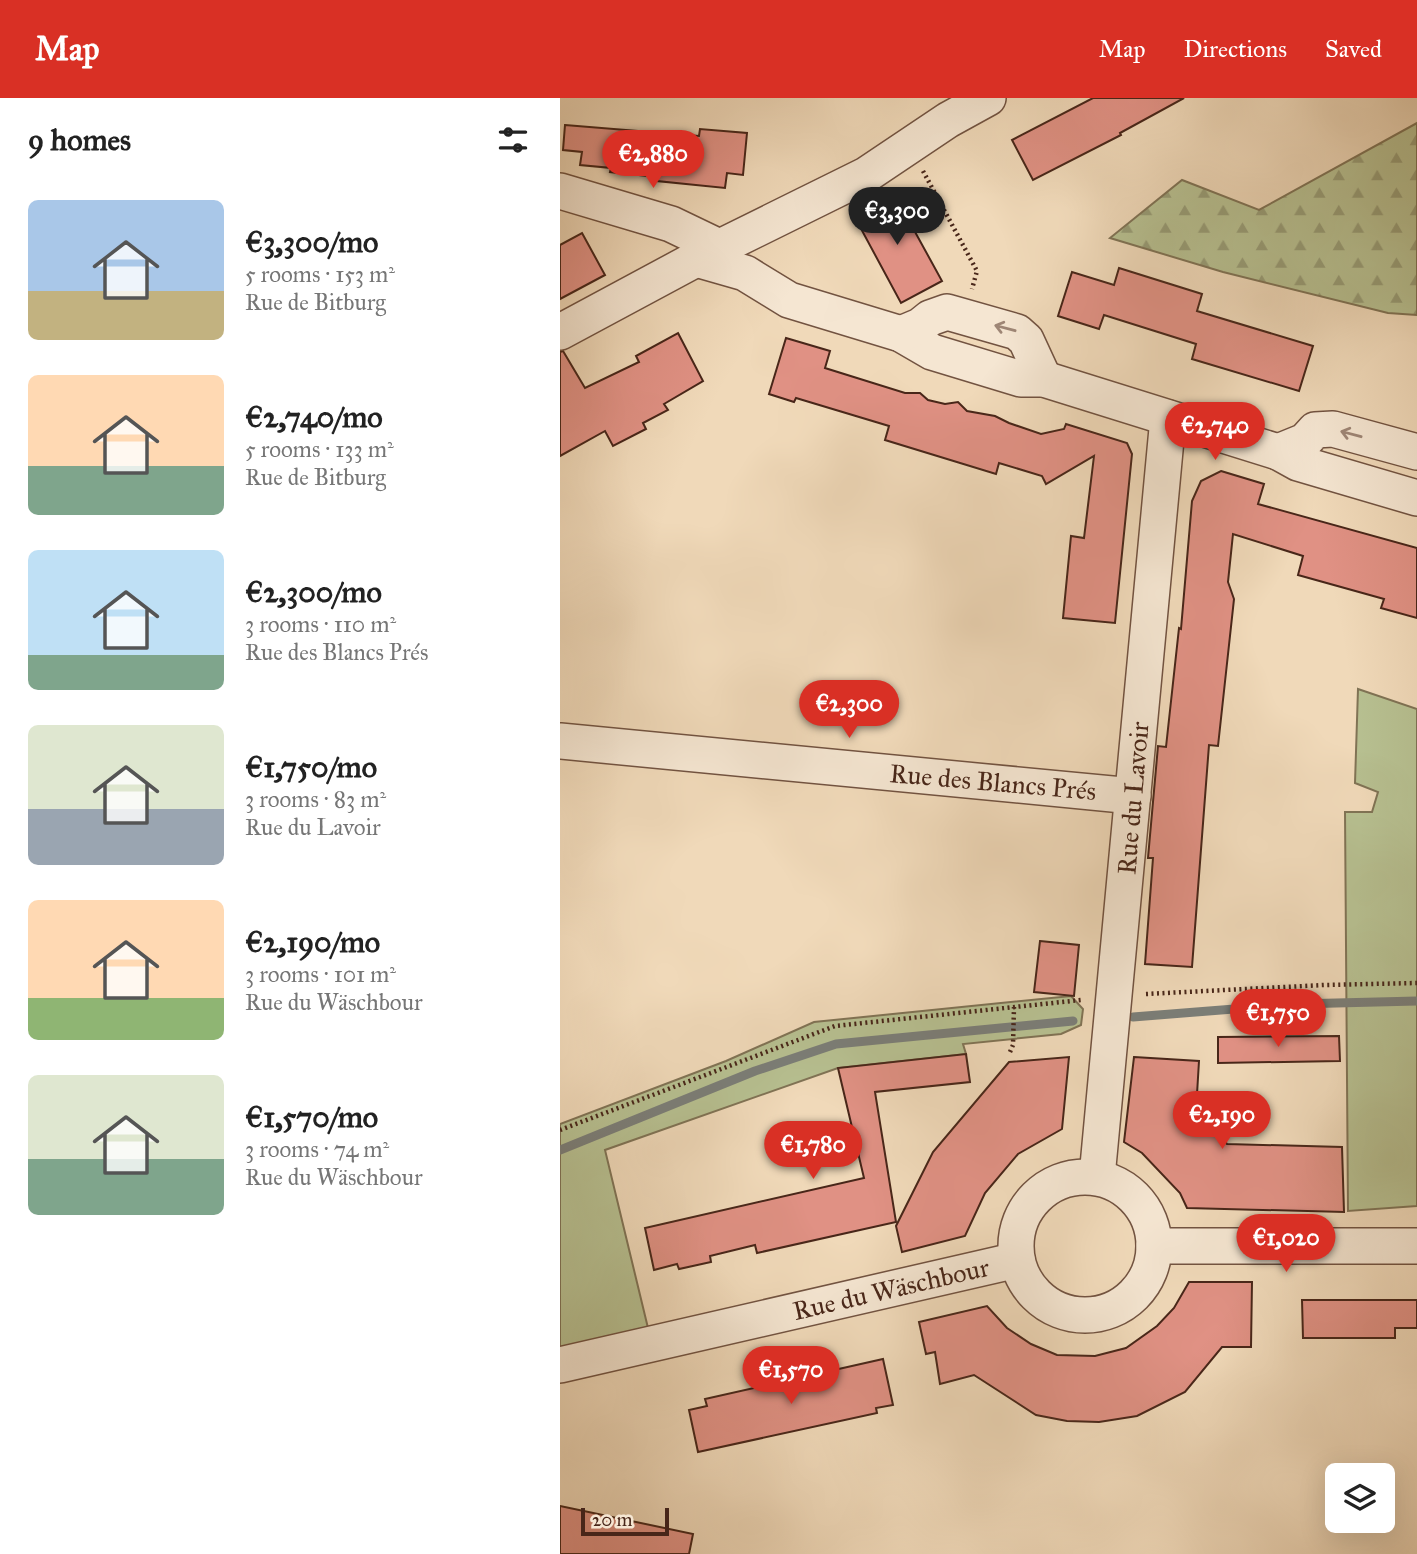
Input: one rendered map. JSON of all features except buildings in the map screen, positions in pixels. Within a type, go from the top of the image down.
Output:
[{"type":"street","points":[[560,332],[708,253],[866,175],[948,120],[988,98]]},
{"type":"street","points":[[560,191],[671,224],[708,253],[789,300],[901,334],[932,352],[1021,379],[1044,379],[1278,452],[1298,463],[1417,498]]},
{"type":"street","name":"Rue du Lavoir","points":[[1097,1177],[1168,418]]},
{"type":"street","points":[[1278,452],[1305,441],[1315,430],[1333,429],[1417,452]]},
{"type":"street","name":"Rue des Blancs Prés","points":[[560,741],[1133,796]]},
{"type":"street","name":"Rue du Wäschbour","points":[[1074,1177],[1097,1177],[1120,1186],[1138,1201],[1151,1222],[1154,1246],[1152,1266],[1143,1284],[1129,1300],[1112,1310],[1092,1315],[1072,1314],[1053,1308],[1036,1296],[1024,1280],[1017,1261],[1016,1238],[1022,1216],[1035,1198],[1053,1184],[1074,1177]]},
{"type":"street","points":[[1154,1246],[1417,1245]]},
{"type":"street","name":"Rue du Wäschbour","points":[[560,1365],[1017,1261]]},
{"type":"path","points":[[909,146],[976,271]]},
{"type":"path","points":[[560,1130],[835,1026],[1114,996],[1417,983]]},
{"type":"path","points":[[1010,1052],[1013,1045],[1014,1007]]},
{"type":"green space","points":[[1417,123],[1417,315],[1388,313],[1223,272],[1110,238],[1182,180],[1259,210]]},
{"type":"green space","points":[[1358,689],[1417,709],[1417,1206],[1348,1211],[1345,812],[1372,812],[1378,792],[1355,783]]},
{"type":"green space","points":[[1071,996],[1083,1009],[1081,1025],[1061,1034],[963,1044],[966,1054],[838,1068],[605,1150],[648,1328],[560,1350],[560,1124],[726,1061],[814,1022]]},
{"type":"waterway","points":[[1133,1017],[1296,1004],[1417,1001]]},
{"type":"waterway","points":[[560,1150],[755,1071],[836,1044],[1073,1021]]}]
